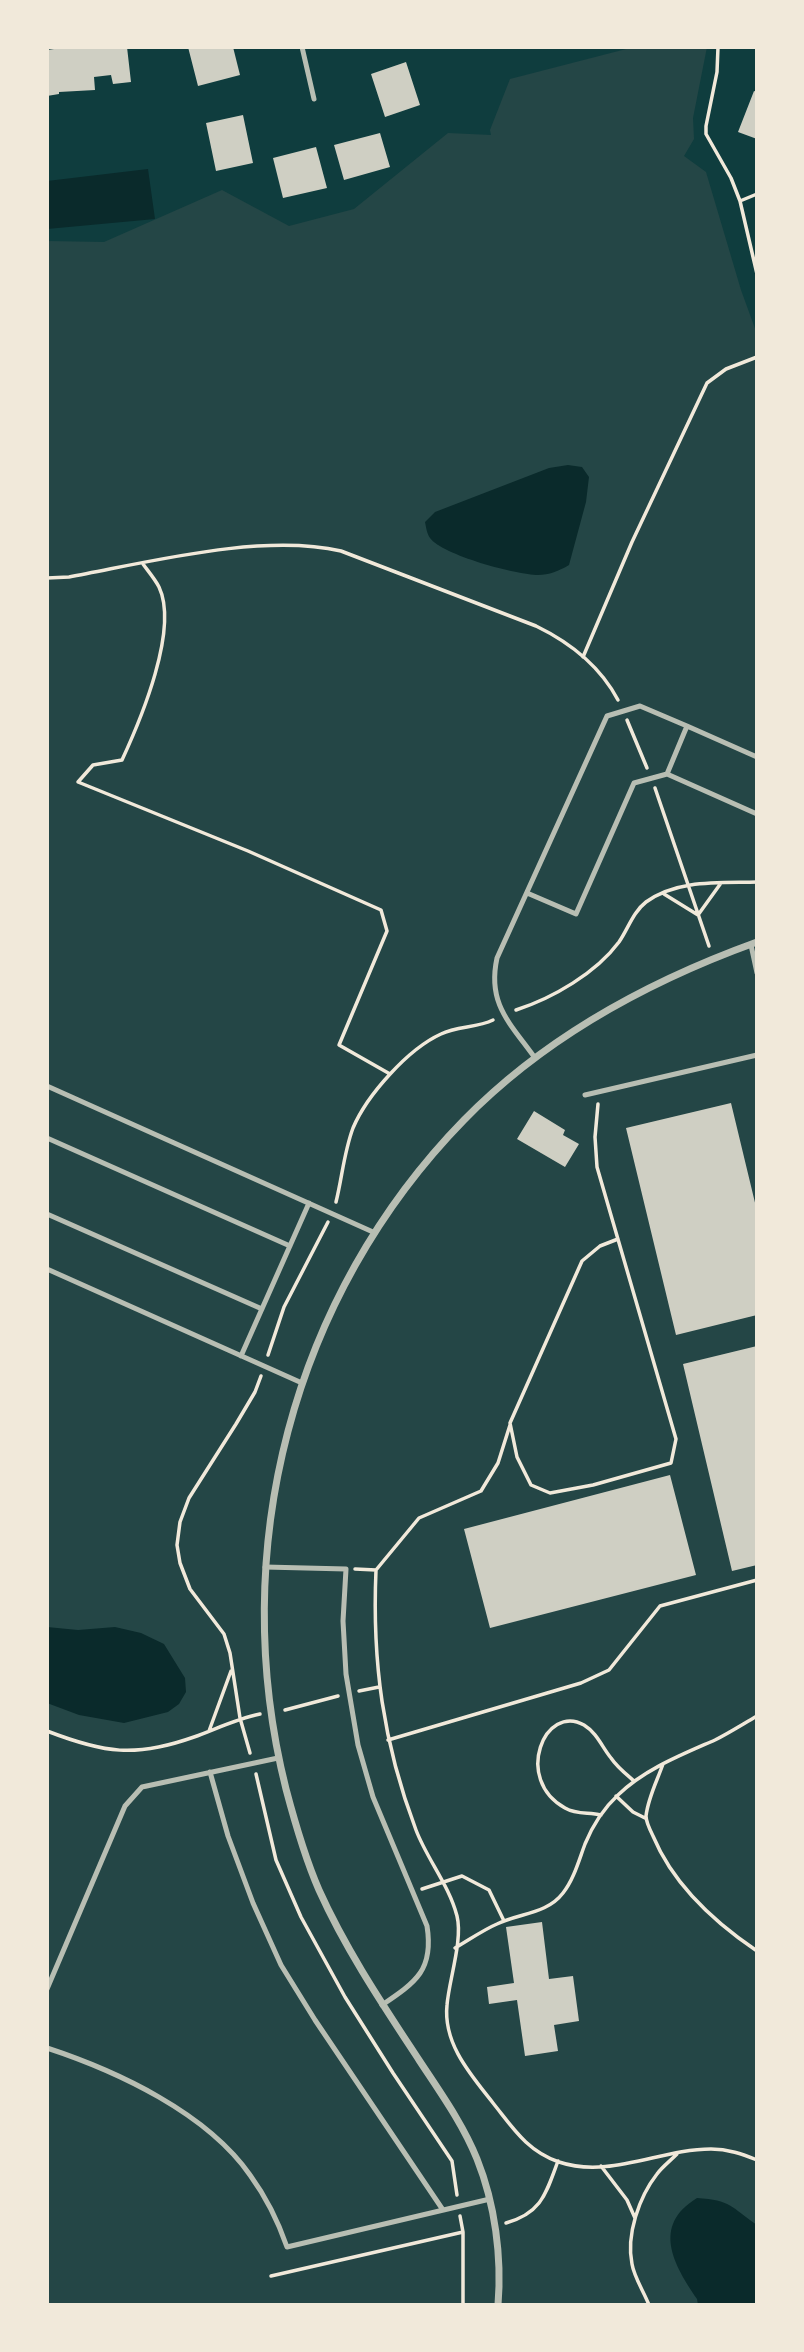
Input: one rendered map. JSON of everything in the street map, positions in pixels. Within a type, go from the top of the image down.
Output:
[{"type":"street","points":[[498,2305],[498,2250],[490,2199],[476,2157],[454,2115],[347,1947],[318,1888],[293,1818],[269,1712],[263,1635],[265,1567],[271,1504],[281,1452],[302,1383],[338,1294],[373,1231],[415,1174],[466,1118],[535,1058],[596,1017],[648,987],[713,958],[754,944]]},
{"type":"lane","points":[[302,47],[314,99]]},
{"type":"lane","points":[[535,1058],[499,1006],[493,976],[497,958],[607,716],[640,706],[757,757]]},
{"type":"lane","points":[[667,774],[687,726]]},
{"type":"lane","points":[[527,893],[576,914],[634,783],[667,774],[757,814]]},
{"type":"lane","points":[[754,944],[757,973]]},
{"type":"lane","points":[[585,1095],[757,1055]]},
{"type":"lane","points":[[47,1086],[373,1231]]},
{"type":"lane","points":[[47,1138],[290,1247]]},
{"type":"lane","points":[[241,1356],[309,1203]]},
{"type":"lane","points":[[47,1214],[262,1309]]},
{"type":"lane","points":[[47,1269],[302,1383]]},
{"type":"lane","points":[[265,1567],[346,1569],[345,1674],[358,1745],[373,1797],[427,1926],[430,1942],[422,1972],[412,1985],[382,2005]]},
{"type":"lane","points":[[47,1989],[125,1806],[142,1787],[278,1758]]},
{"type":"lane","points":[[210,1772],[228,1836],[281,1965],[443,2210]]},
{"type":"lane","points":[[47,2048],[74,2056],[121,2077],[167,2102],[211,2133],[249,2173],[278,2221],[288,2247],[490,2199]]},
{"type":"path","points":[[718,47],[717,72],[706,134],[731,178],[740,201],[757,274]]},
{"type":"path","points":[[740,201],[757,194]]},
{"type":"path","points":[[583,657],[632,542],[707,383],[726,369],[757,357]]},
{"type":"path","points":[[47,578],[69,577],[244,548],[316,545],[341,551],[559,637],[608,682],[623,711],[651,778],[713,958]]},
{"type":"path","points":[[143,564],[159,587],[166,623],[141,719],[122,760],[93,765],[78,782],[381,909],[387,931],[339,1045],[390,1074]]},
{"type":"path","points":[[463,2305],[463,2232],[452,2161],[345,1997],[301,1917],[276,1860],[240,1718],[230,1653],[224,1634],[190,1590],[180,1563],[177,1545],[180,1521],[189,1498],[255,1392],[284,1307],[333,1213],[354,1127],[390,1074],[417,1046],[443,1032],[489,1022],[535,1004],[574,981],[599,963],[618,943],[646,902],[663,893],[688,885],[757,882]]},
{"type":"path","points":[[698,915],[721,883]]},
{"type":"path","points":[[663,893],[698,915]]},
{"type":"path","points":[[510,1423],[517,1457],[531,1485],[550,1493],[593,1485],[671,1463],[676,1439],[597,1167],[595,1137],[599,1091]]},
{"type":"path","points":[[618,1239],[600,1246],[582,1261],[510,1423],[498,1462],[481,1491],[419,1518],[376,1570],[374,1623],[380,1687],[388,1740],[402,1791],[417,1833],[458,1919],[455,1968],[447,2005],[448,2030],[457,2054],[471,2076],[519,2137],[558,2161],[576,2166],[601,2166],[710,2149],[736,2151],[757,2160]]},
{"type":"path","points":[[346,1569],[376,1570]]},
{"type":"path","points":[[388,1740],[582,1684],[609,1670],[660,1606],[757,1580]]},
{"type":"path","points":[[209,1731],[232,1669]]},
{"type":"path","points":[[47,1731],[81,1744],[133,1752],[158,1748],[240,1718],[291,1710],[380,1687]]},
{"type":"path","points":[[455,1948],[514,1916],[532,1914],[550,1905],[564,1892],[587,1840],[616,1796],[634,1781],[664,1763],[757,1716]]},
{"type":"path","points":[[601,1815],[578,1814],[563,1807],[541,1782],[536,1764],[538,1750],[548,1733],[561,1723],[573,1721],[584,1725],[594,1732],[611,1759],[634,1781]]},
{"type":"path","points":[[645,1819],[664,1763]]},
{"type":"path","points":[[616,1796],[645,1819],[669,1869],[687,1891],[715,1918],[757,1951]]},
{"type":"path","points":[[413,1893],[462,1876],[489,1890],[504,1921]]},
{"type":"path","points":[[649,2305],[632,2265],[631,2240],[635,2218],[644,2195],[657,2174],[678,2153]]},
{"type":"path","points":[[494,2226],[523,2218],[536,2208],[548,2189],[558,2161]]},
{"type":"path","points":[[601,2166],[626,2200],[635,2218]]},
{"type":"path","points":[[271,2276],[463,2232]]},
{"type":"shaded area","points":[[634,47],[707,47],[693,118],[694,139],[684,156],[706,172],[757,334],[757,2305],[47,2305],[47,241],[104,242],[222,190],[289,226],[354,209],[448,133],[491,135],[490,130],[510,79]]},
{"type":"shaded area","points":[[148,169],[155,219],[47,229],[47,181]]},
{"type":"shaded area","points":[[568,465],[582,467],[589,477],[586,502],[569,565],[538,575],[498,568],[449,551],[429,536],[425,522],[435,512],[549,468]]},
{"type":"shaded area","points":[[47,1627],[78,1630],[115,1627],[141,1633],[164,1644],[185,1678],[186,1692],[179,1704],[168,1712],[124,1723],[79,1715],[47,1703]]},
{"type":"shaded area","points":[[697,2198],[724,2203],[757,2225],[757,2305],[698,2305],[681,2273],[671,2246],[674,2221],[683,2209]]},
{"type":"building","points":[[54,47],[127,47],[131,82],[113,84],[111,75],[94,77],[95,90],[59,92],[47,96],[47,50]]},
{"type":"building","points":[[188,47],[233,47],[240,75],[198,86]]},
{"type":"building","points":[[406,62],[420,105],[385,117],[371,74]]},
{"type":"building","points":[[754,91],[757,92],[757,139],[738,132]]},
{"type":"building","points":[[243,115],[253,163],[216,171],[206,123]]},
{"type":"building","points":[[380,133],[390,167],[344,180],[334,145]]},
{"type":"building","points":[[316,147],[327,188],[283,198],[273,158]]},
{"type":"building","points":[[731,1103],[757,1211],[757,1315],[676,1335],[626,1128]]},
{"type":"building","points":[[534,1111],[565,1130],[563,1135],[579,1144],[565,1167],[517,1139]]},
{"type":"building","points":[[757,1346],[757,1565],[732,1571],[683,1364]]},
{"type":"building","points":[[670,1475],[696,1575],[490,1628],[464,1529]]},
{"type":"building","points":[[542,1922],[549,1979],[573,1976],[579,2021],[554,2025],[558,2051],[525,2056],[517,2000],[489,2004],[487,1987],[514,1983],[506,1927]]}]
